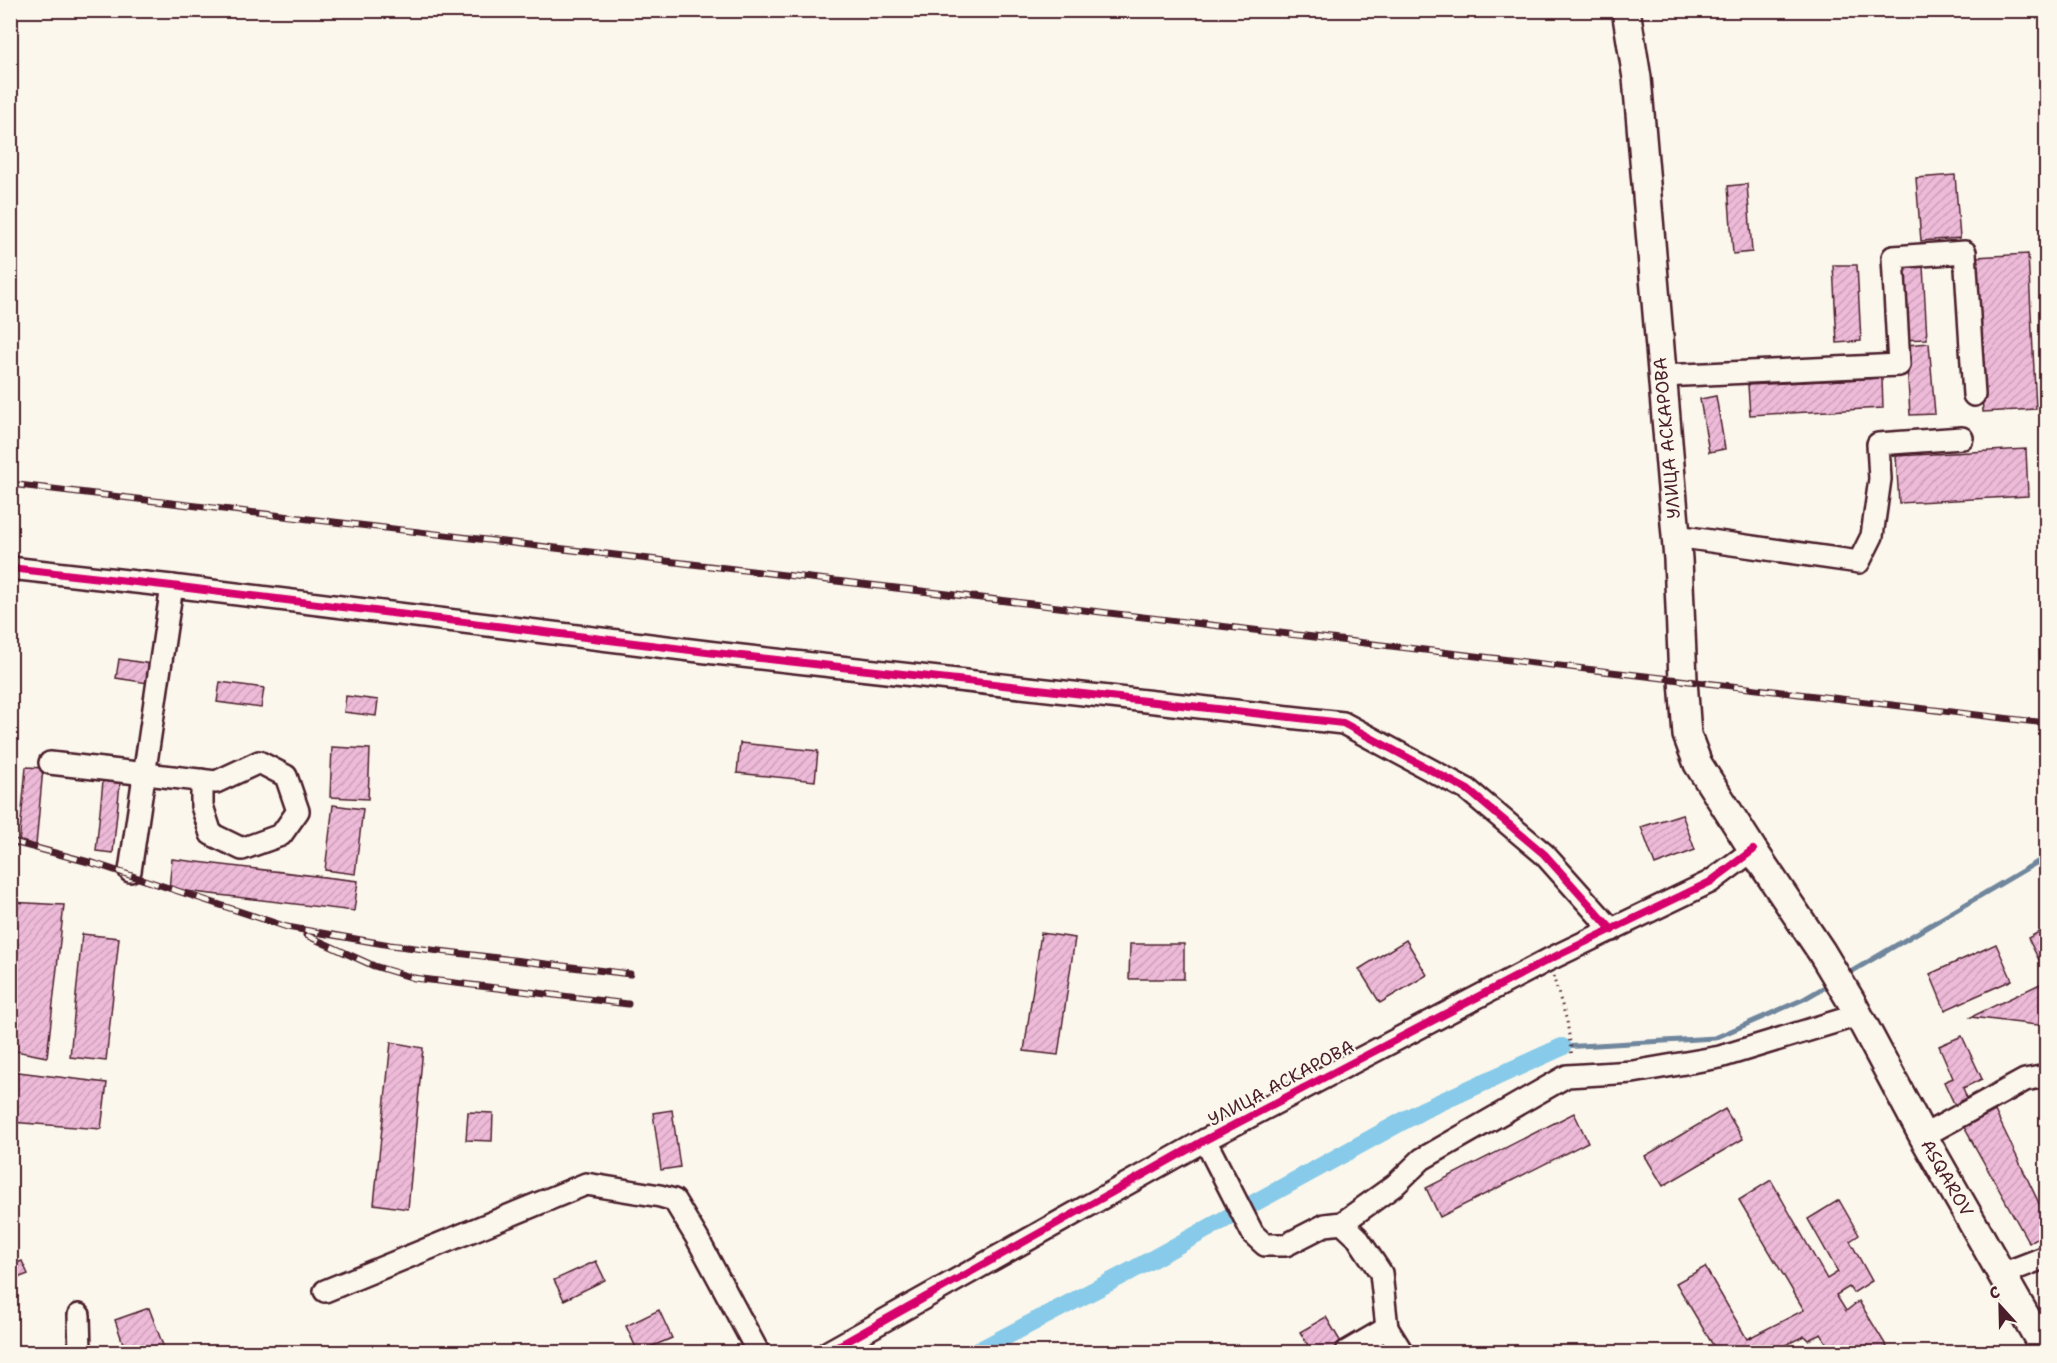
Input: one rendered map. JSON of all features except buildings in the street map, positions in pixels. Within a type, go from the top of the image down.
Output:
[{"type":"main road","name":"УЛИЦА АСКАРОВА","points":[[1626,10],[1637,78],[1676,536],[1687,735],[1698,764],[1752,850],[1821,951],[1855,1008]]},
{"type":"main road","name":"ASQAROV","points":[[1855,1008],[1923,1136],[2046,1352]]},
{"type":"street","points":[[1662,376],[1899,364],[1893,257],[1965,252],[1974,395]]},
{"type":"street","points":[[1676,536],[1859,562],[1872,536],[1880,479],[1878,444],[1962,438]]},
{"type":"street","points":[[10,568],[715,653],[1343,723],[1468,790],[1544,854],[1612,930]]},
{"type":"street","points":[[130,871],[172,586]]},
{"type":"street","points":[[50,763],[202,780],[216,782],[259,762],[286,776],[298,811],[281,835],[242,849],[211,834],[202,806],[202,780]]},
{"type":"street","name":"УЛИЦА АСКАРОВА","points":[[828,1353],[1205,1140],[1548,960],[1710,882],[1752,850]]},
{"type":"street","points":[[1205,1140],[1253,1234],[1265,1245],[1286,1245],[1325,1225],[1342,1223],[1395,1185],[1422,1159],[1567,1076],[1633,1072],[1720,1057],[1855,1008]]},
{"type":"street","points":[[1923,1136],[2025,1080],[2046,1076]]},
{"type":"street","points":[[325,1291],[586,1184],[674,1200],[697,1238],[758,1353]]},
{"type":"street","points":[[1342,1223],[1357,1237],[1381,1273],[1387,1328],[1402,1353]]},
{"type":"street","points":[[2002,1274],[2046,1257]]},
{"type":"street","points":[[79,1315],[80,1353]]},
{"type":"street","points":[[1346,1353],[1387,1328]]},
{"type":"path","points":[[1548,960],[1567,1022],[1574,1075]]},
{"type":"waterway","points":[[1844,976],[2046,857]]},
{"type":"waterway","points":[[1562,1047],[1715,1038],[1804,999],[1830,984]]},
{"type":"waterway","points":[[976,1352],[1129,1272],[1423,1110],[1562,1047]]},
{"type":"railway","points":[[10,484],[2046,723]]},
{"type":"railway","points":[[10,841],[96,864],[287,927],[390,945],[630,974]]},
{"type":"railway","points":[[306,935],[374,966],[414,978],[628,1004]]},
{"type":"cycle path","points":[[10,568],[715,653],[1343,723],[1468,790],[1544,854],[1612,930]]},
{"type":"cycle path","points":[[828,1352],[1205,1140],[1548,960],[1710,882],[1753,850]]}]
